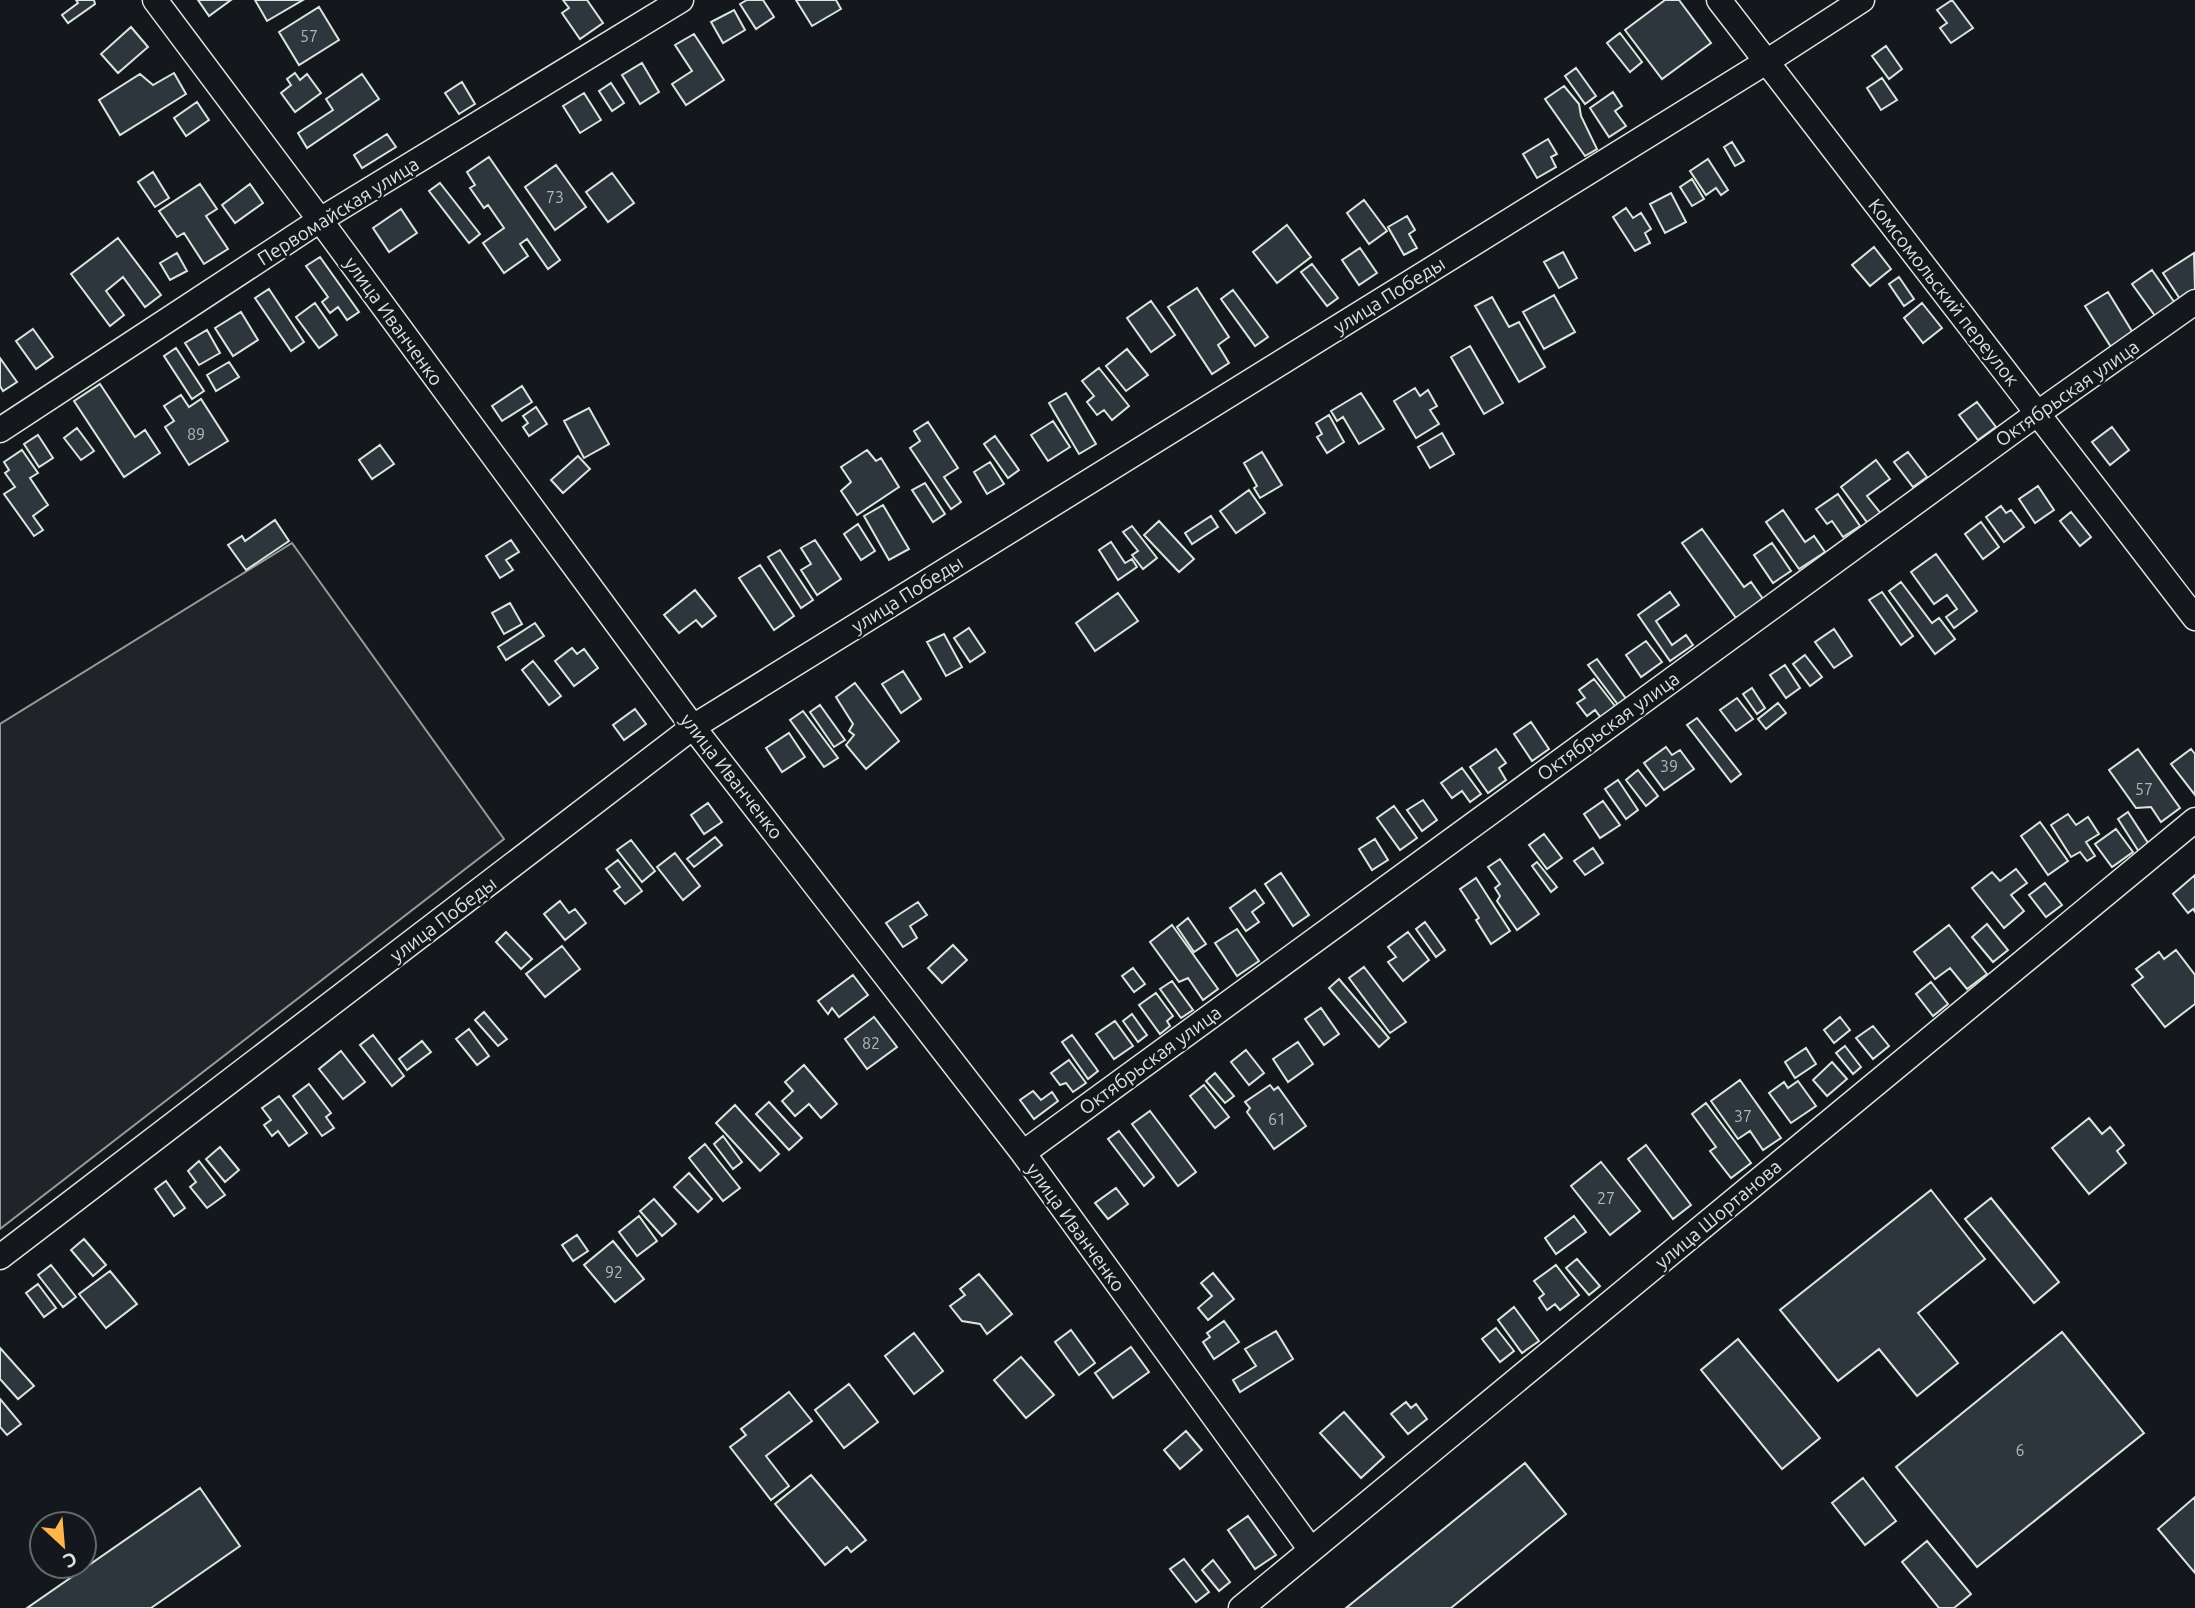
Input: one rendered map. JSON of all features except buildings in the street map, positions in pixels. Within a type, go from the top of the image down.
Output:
[{"type":"street","name":"улица Иванченко","points":[[155,0],[693,727],[1023,1153],[1311,1550]]},
{"type":"street","name":"Первомайская улица","points":[[0,430],[320,220],[681,0]]},
{"type":"street","name":"Комсомольский переулок","points":[[1719,0],[2195,618]]},
{"type":"street","name":"улица Победы","points":[[0,1257],[693,727],[1862,0]]},
{"type":"street","name":"Октябрьская улица","points":[[1023,1153],[2038,413],[2195,302]]},
{"type":"street","name":"улица Шортанова","points":[[1241,1608],[2195,820]]},
{"type":"shaded area","points":[[292,543],[504,839],[0,1229],[0,724]]}]
